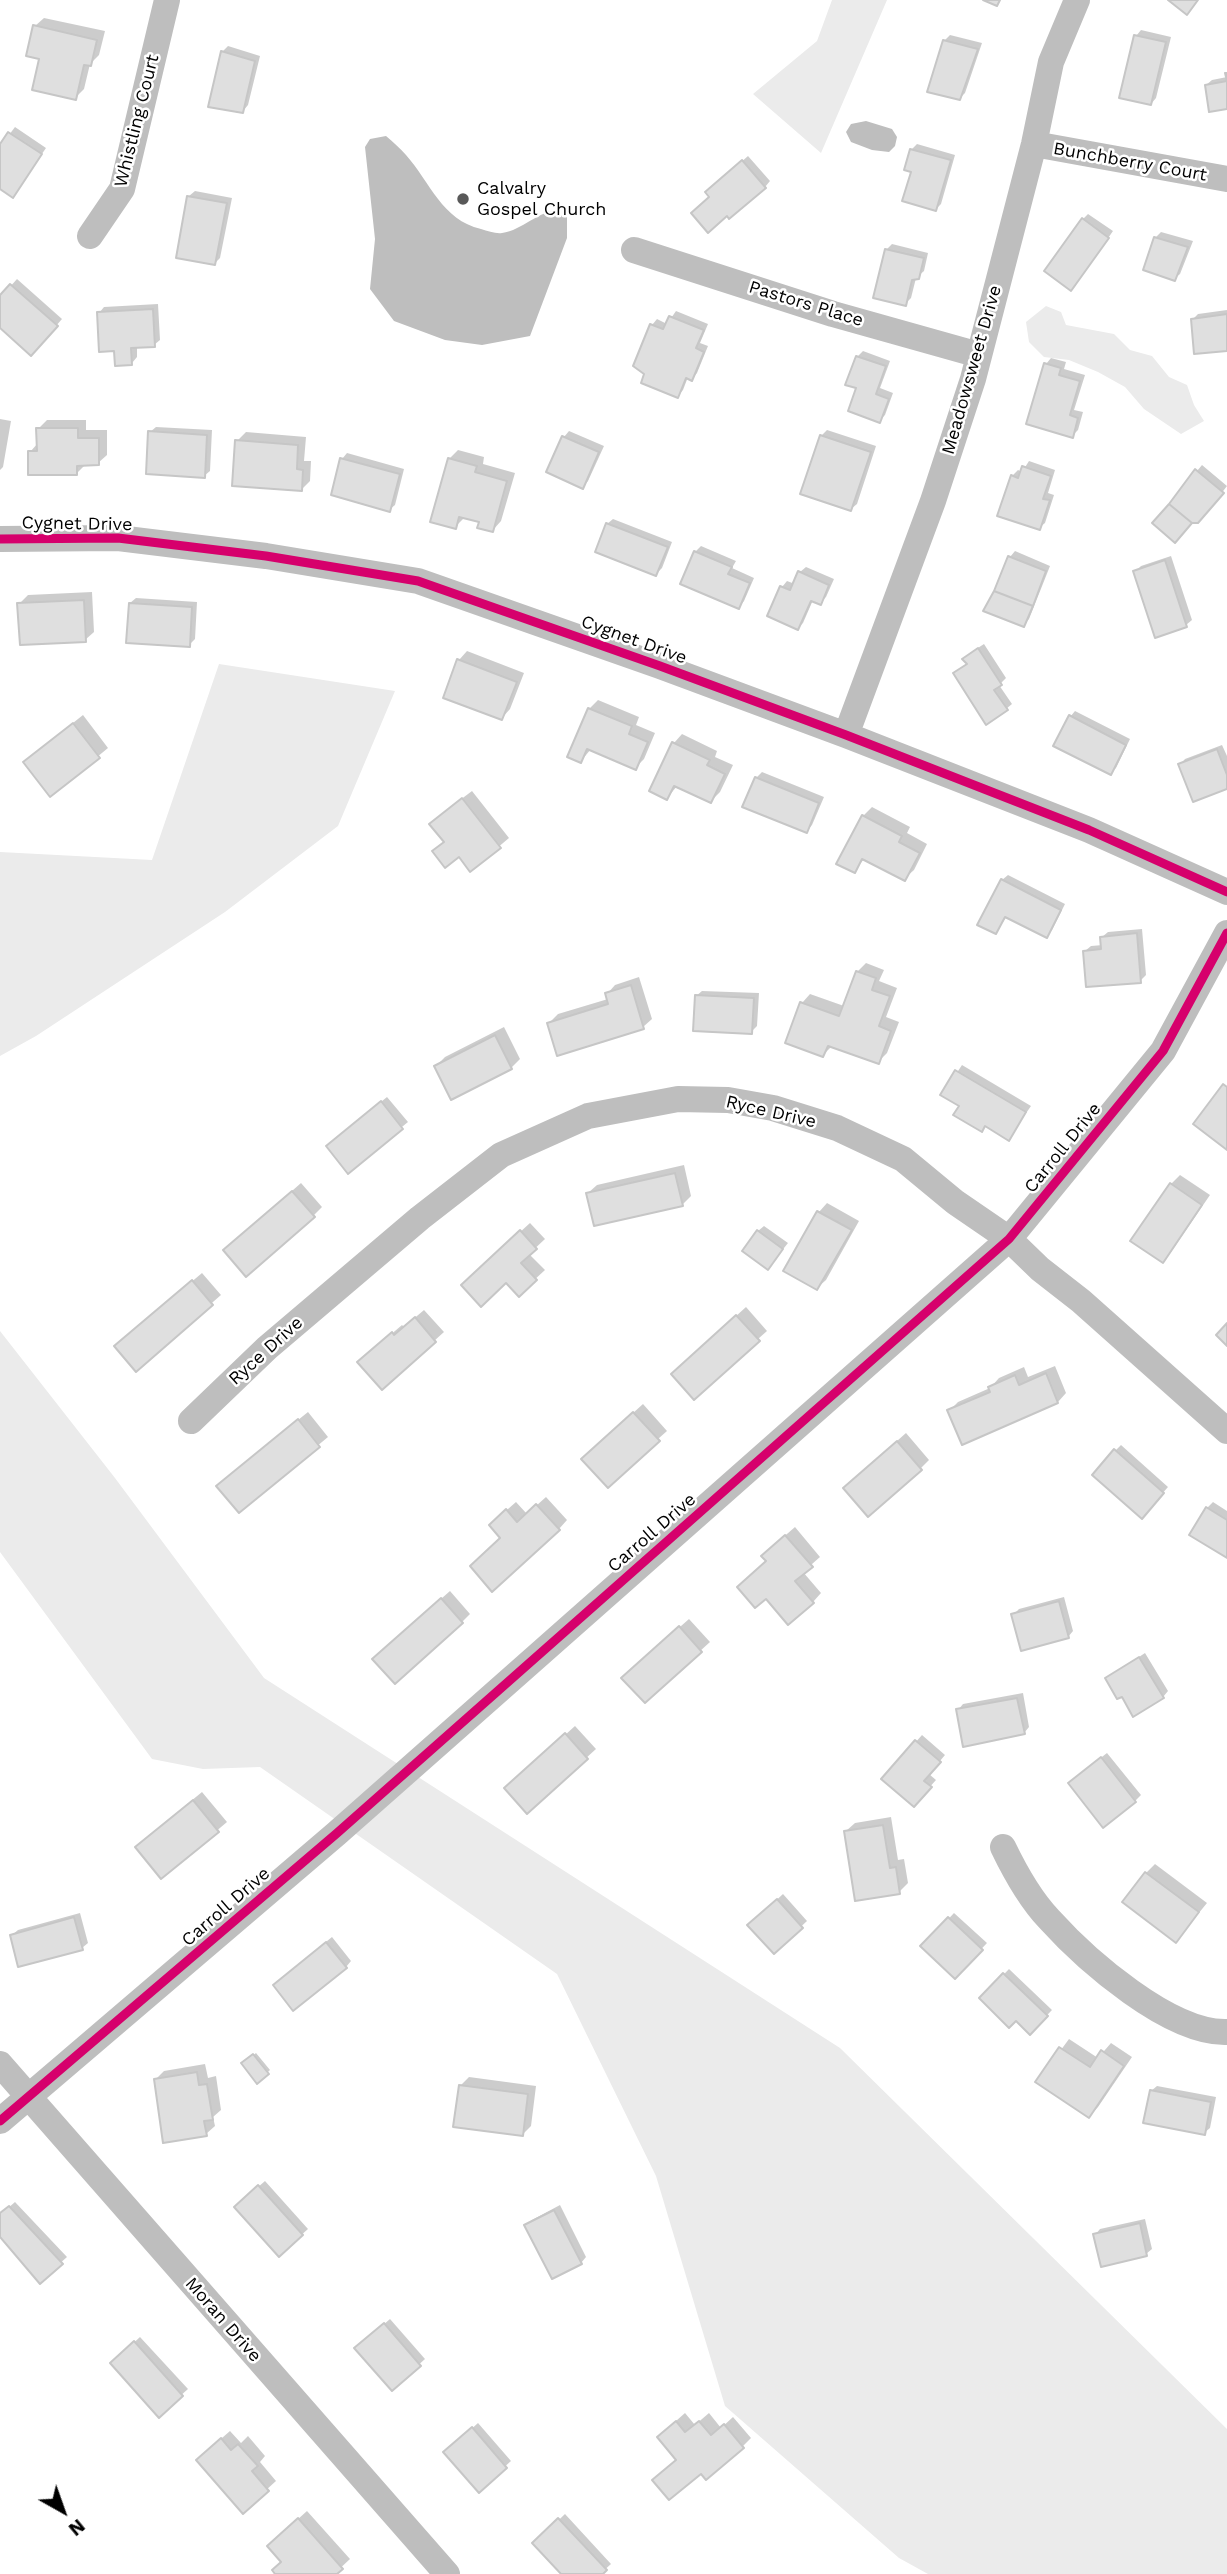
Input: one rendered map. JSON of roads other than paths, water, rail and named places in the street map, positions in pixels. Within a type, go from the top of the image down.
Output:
[{"type":"street","name":"Whistling Court","points":[[90,236],[122,189],[167,0]]},
{"type":"street","name":"Meadowsweet Drive","points":[[846,735],[933,501],[979,355],[1034,144],[1051,62],[1077,0]]},
{"type":"street","name":"Bunchberry Court","points":[[1034,144],[1227,179]]},
{"type":"street","name":"Pastors Place","points":[[634,250],[832,314],[979,355]]},
{"type":"street","name":"Cygnet Drive","points":[[0,539],[118,538],[266,556],[418,581],[846,735],[1089,830],[1227,892]]},
{"type":"street","name":"Carroll Drive","points":[[0,2121],[335,1834],[1009,1239],[1163,1051],[1227,933]]},
{"type":"street","name":"Ryce Drive","points":[[191,1420],[267,1348],[420,1218],[501,1155],[588,1116],[678,1099],[728,1100],[773,1108],[837,1128],[903,1159],[955,1202],[1009,1239],[1227,1431]]},
{"type":"street","points":[[1003,1847],[1017,1876],[1048,1919],[1113,1978],[1162,2013],[1194,2026],[1227,2032]]},
{"type":"street","name":"Moran Drive","points":[[0,2064],[447,2574]]},
{"type":"place","name":"Calvalry Gospel Church","points":[[463,199]]}]
